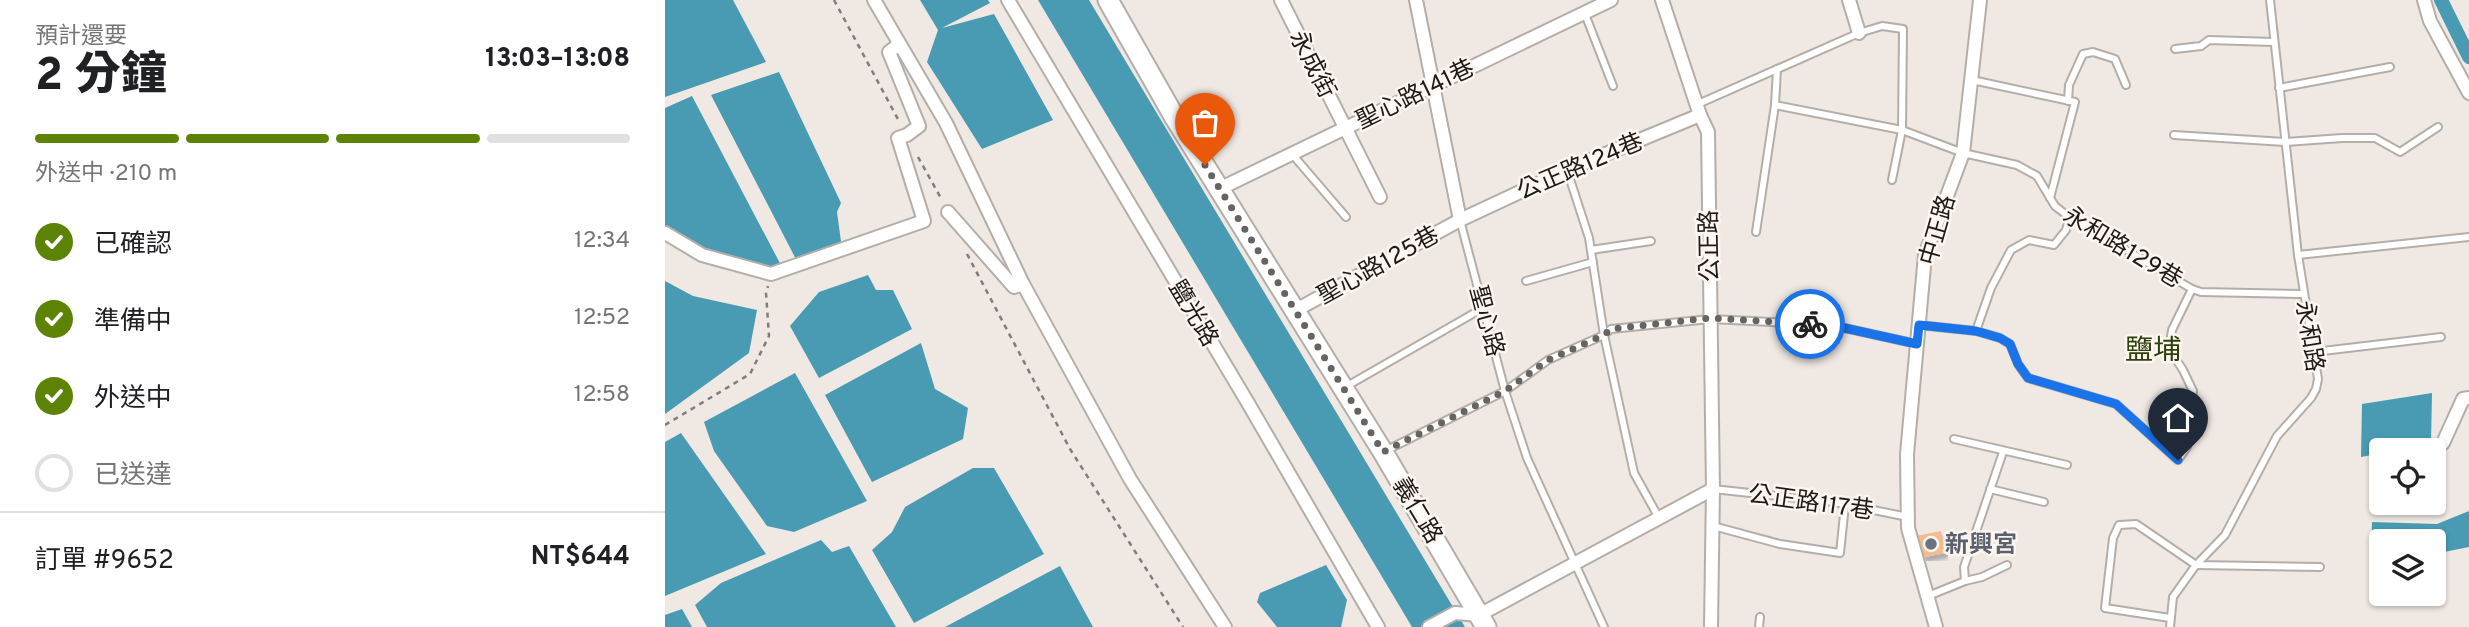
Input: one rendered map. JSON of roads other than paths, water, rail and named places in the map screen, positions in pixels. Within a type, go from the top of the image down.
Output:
[{"type":"street","points":[[874,0],[946,123],[1023,284],[1129,479],[1225,627]]},
{"type":"street","name":"鹽光路","points":[[1007,0],[1248,403],[1378,627]]},
{"type":"street","name":"義仁路","points":[[1108,0],[1175,118],[1383,452],[1483,621]]},
{"type":"street","name":"永成街","points":[[1281,0],[1380,197]]},
{"type":"street","name":"聖心路","points":[[1416,0],[1460,220]]},
{"type":"street","name":"聖心路141巷","points":[[1219,189],[1611,0]]},
{"type":"street","name":"公正路","points":[[1662,0],[1708,132],[1713,489],[1711,627]]},
{"type":"street","points":[[1849,0],[1859,33]]},
{"type":"street","name":"中正路","points":[[1936,627],[1908,528],[1907,454],[1927,248],[1963,153],[1980,0]]},
{"type":"street","points":[[2424,0],[2430,21],[2469,93]]},
{"type":"street","points":[[665,233],[702,254],[771,274],[924,221],[898,138],[919,126],[890,52],[898,45]]},
{"type":"street","name":"公正路124巷","points":[[1460,220],[1699,110]]},
{"type":"street","points":[[948,212],[1014,287],[1023,284]]},
{"type":"street","name":"聖心路125巷","points":[[1296,310],[1460,220]]},
{"type":"street","points":[[2445,438],[2463,399],[2469,398]]},
{"type":"street","points":[[1429,627],[1455,613],[1483,621],[1576,563],[1713,489]]},
{"type":"lane","name":"永和路","points":[[2170,627],[2173,597],[2196,565],[2225,535],[2277,436],[2316,389],[2318,379],[2298,256],[2270,0]]},
{"type":"lane","points":[[1584,12],[1613,86]]},
{"type":"lane","points":[[1699,110],[1777,69],[1859,33],[1882,26],[1903,29],[1902,130],[1892,180]]},
{"type":"lane","points":[[2175,49],[2201,46],[2209,40],[2274,41]]},
{"type":"lane","points":[[2068,101],[2069,85],[2083,54],[2094,52],[2115,59],[2126,85]]},
{"type":"lane","points":[[2279,88],[2390,67]]},
{"type":"lane","points":[[1756,232],[1775,105],[1777,69]]},
{"type":"lane","points":[[1972,80],[2075,102],[2050,198]]},
{"type":"lane","name":"永和路129巷","points":[[1775,105],[1902,130],[1963,153],[2030,170],[2038,176],[2056,206],[2192,289],[2201,292],[2304,294]]},
{"type":"lane","points":[[2174,135],[2285,142],[2375,138],[2400,152],[2438,127]]},
{"type":"lane","points":[[1292,154],[1346,217]]},
{"type":"lane","points":[[1567,170],[1580,206],[1591,250],[1604,335],[1634,473],[1659,518]]},
{"type":"lane","points":[[1976,331],[1991,288],[2011,250],[2029,240],[2054,245],[2066,230],[2070,216]]},
{"type":"lane","name":"聖心路","points":[[1460,220],[1505,391],[1527,458],[1604,627]]},
{"type":"lane","points":[[2298,256],[2469,237]]},
{"type":"lane","points":[[1591,250],[1651,241]]},
{"type":"lane","points":[[1526,281],[1593,262]]},
{"type":"lane","points":[[1919,325],[1976,331],[2000,338],[2010,344],[2018,364],[2028,378],[2116,404],[2178,460],[2187,447],[2193,391],[2169,349],[2172,330],[2192,289]]},
{"type":"lane","points":[[1342,389],[1483,308]]},
{"type":"lane","points":[[1383,452],[1505,391],[1548,360],[1604,335],[1611,329],[1710,318],[1831,325],[1917,344]]},
{"type":"lane","points":[[2314,352],[2441,337]]},
{"type":"lane","points":[[1954,439],[2067,465]]},
{"type":"lane","points":[[1965,581],[1964,567],[2003,452]]},
{"type":"lane","name":"公正路117巷","points":[[1713,489],[1845,505],[1908,517]]},
{"type":"lane","points":[[1990,489],[2044,502]]},
{"type":"lane","points":[[1713,526],[1780,544],[1840,553],[1845,505]]},
{"type":"lane","points":[[2170,618],[2105,608],[2113,538],[2119,525],[2136,524],[2196,565],[2320,567]]},
{"type":"lane","points":[[1926,597],[2007,565]]},
{"type":"lane","points":[[1759,627],[1760,617]]},
{"type":"water","points":[[665,0],[733,0],[766,62],[665,97]]},
{"type":"water","points":[[920,0],[988,0],[990,3],[942,28],[994,14],[1053,120],[982,149],[927,62],[938,30]]},
{"type":"water","points":[[1038,0],[1089,0],[1465,627],[1412,627]]},
{"type":"water","points":[[779,72],[841,203],[837,212],[842,249],[800,267],[711,95]]},
{"type":"water","points":[[692,96],[783,269],[744,272],[691,257],[665,239],[665,108]]},
{"type":"water","points":[[868,275],[876,290],[893,290],[912,329],[819,378],[790,326],[819,292]]},
{"type":"water","points":[[665,281],[693,296],[757,310],[749,353],[665,414]]},
{"type":"water","points":[[921,343],[935,389],[968,408],[963,439],[872,482],[825,395]]},
{"type":"water","points":[[795,373],[867,501],[794,532],[767,526],[714,451],[704,422]]},
{"type":"water","points":[[2432,393],[2431,438],[2369,438],[2369,455],[2361,457],[2362,404]]},
{"type":"water","points":[[681,433],[766,554],[665,596],[665,442]]},
{"type":"water","points":[[973,468],[994,468],[1044,554],[914,623],[872,550],[892,532],[905,507]]},
{"type":"water","points":[[2469,511],[2469,547],[2446,552],[2446,529],[2372,529],[2372,522],[2437,524]]},
{"type":"water","points":[[821,540],[832,552],[849,546],[896,627],[707,627],[695,605],[721,583]]},
{"type":"water","points":[[1326,565],[1347,600],[1341,627],[1277,627],[1257,602],[1260,593]]},
{"type":"water","points":[[1060,566],[1093,627],[945,627]]},
{"type":"water","points":[[682,609],[692,627],[665,627],[665,615]]},
{"type":"waterway","points":[[2441,0],[2469,57]]},
{"type":"place","name":"新興宮","points":[[1931,544]]},
{"type":"district","name":"鹽埔","points":[[2153,349]]}]
